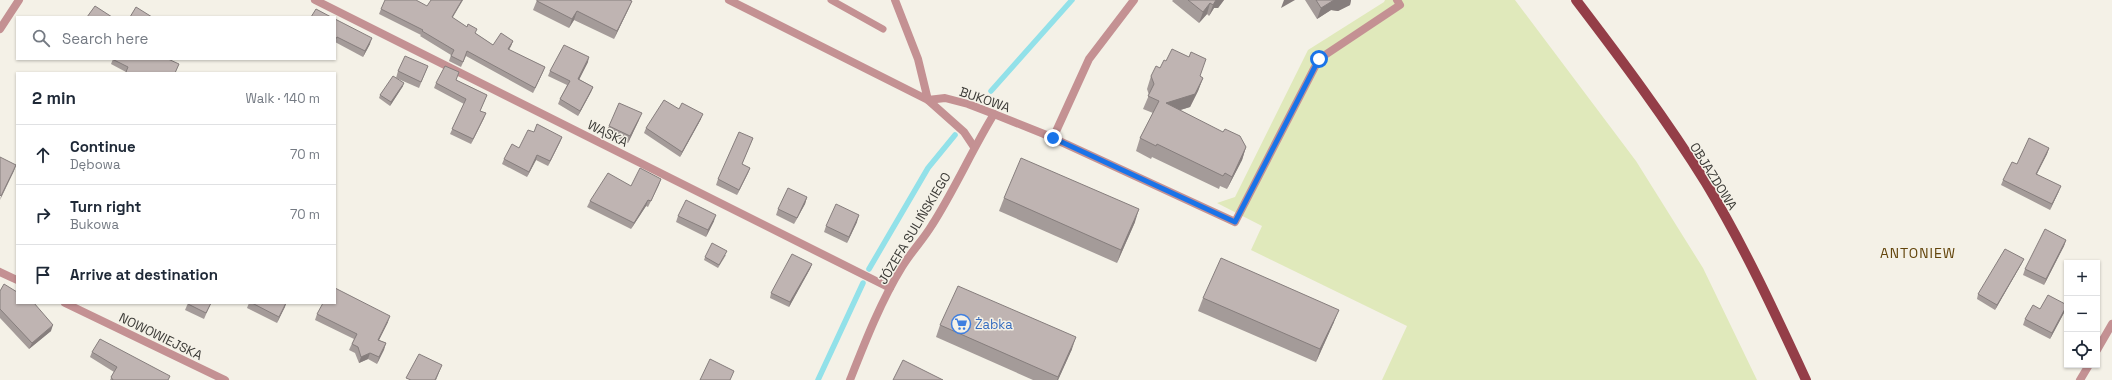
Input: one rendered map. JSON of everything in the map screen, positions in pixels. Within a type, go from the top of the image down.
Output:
[{"type":"main road","name":"OBJAZDOWA","points":[[1576,0],[1618,55],[1706,183],[1762,286],[1806,380]]},
{"type":"street","points":[[0,29],[19,0]]},
{"type":"street","name":"WĄSKA","points":[[314,0],[890,288]]},
{"type":"street","points":[[730,0],[928,100],[964,132],[974,147]]},
{"type":"street","points":[[895,0],[918,59],[928,100]]},
{"type":"street","points":[[1053,138],[1089,59],[1134,0]]},
{"type":"street","name":"BUKOWA","points":[[928,100],[945,98],[968,104],[994,114],[1053,138],[1235,222],[1319,59],[1400,5],[1397,0]]},
{"type":"street","name":"JÓZEFA SULIŃSKIEGO","points":[[850,380],[890,288],[902,267],[932,225],[969,160],[974,147],[994,114]]},
{"type":"street","points":[[0,272],[16,280]]},
{"type":"street","name":"NOWOWIEJSKA","points":[[67,304],[225,380]]},
{"type":"street","points":[[2100,345],[2112,324]]},
{"type":"street","points":[[2080,380],[2086,368]]},
{"type":"lane","points":[[831,0],[883,29]]},
{"type":"green space","points":[[1385,0],[1515,0],[1636,161],[1703,268],[1757,380],[1382,380],[1407,326],[1251,250],[1262,226],[1217,203],[1235,197],[1308,50]]},
{"type":"building","points":[[385,0],[416,0],[427,6],[431,0],[462,0],[452,17],[467,27],[468,24],[477,29],[475,33],[493,45],[501,33],[513,41],[508,49],[545,67],[535,88],[467,51],[463,62],[451,56],[454,50],[422,31],[423,30],[381,9]]},
{"type":"building","points":[[537,0],[632,1],[617,31],[577,11],[572,19]]},
{"type":"building","points":[[1188,0],[1216,0],[1213,5],[1210,3],[1203,12]]},
{"type":"building","points":[[1316,0],[1334,0],[1321,8]]},
{"type":"building","points":[[95,6],[110,16],[88,16]]},
{"type":"building","points":[[136,7],[150,16],[131,16]]},
{"type":"building","points":[[316,9],[329,16],[312,16]]},
{"type":"building","points":[[336,20],[372,38],[365,51],[337,37],[336,38]]},
{"type":"building","points":[[564,45],[589,57],[578,79],[593,87],[580,111],[560,99],[570,81],[550,71]]},
{"type":"building","points":[[1172,49],[1189,57],[1191,52],[1206,59],[1200,76],[1203,78],[1195,94],[1166,103],[1223,132],[1225,129],[1240,136],[1246,147],[1232,177],[1225,173],[1223,176],[1157,144],[1156,146],[1140,138],[1159,101],[1148,96],[1154,84],[1151,76],[1156,66],[1160,68],[1164,60],[1166,61]]},
{"type":"building","points":[[405,56],[428,66],[421,82],[398,71]]},
{"type":"building","points":[[114,60],[170,60],[179,64],[175,72],[126,72],[128,67]]},
{"type":"building","points":[[445,66],[459,72],[456,80],[487,95],[480,111],[486,113],[473,139],[452,129],[466,99],[436,83]]},
{"type":"building","points":[[393,76],[404,83],[391,102],[380,95]]},
{"type":"building","points":[[664,100],[679,109],[682,103],[703,114],[682,152],[646,128]]},
{"type":"building","points":[[619,103],[642,113],[630,136],[609,126]]},
{"type":"building","points":[[537,124],[562,137],[550,161],[537,155],[529,172],[504,159],[512,144],[519,148],[528,130],[534,132]]},
{"type":"building","points":[[739,132],[753,138],[742,164],[750,168],[739,190],[718,179]]},
{"type":"building","points":[[2029,138],[2049,148],[2036,174],[2061,186],[2052,204],[2003,180],[2012,162],[2017,164]]},
{"type":"building","points":[[0,157],[16,165],[1,196],[0,195]]},
{"type":"building","points":[[1021,158],[1139,209],[1121,250],[1004,198]]},
{"type":"building","points":[[640,168],[661,179],[651,201],[648,200],[634,223],[590,201],[608,173],[631,186]]},
{"type":"building","points":[[788,188],[807,197],[797,218],[778,209]]},
{"type":"building","points":[[686,200],[716,215],[708,230],[678,216]]},
{"type":"building","points":[[836,204],[859,215],[849,237],[826,226]]},
{"type":"building","points":[[2045,229],[2066,240],[2046,279],[2025,269]]},
{"type":"building","points":[[712,243],[727,251],[719,265],[705,257]]},
{"type":"building","points":[[2005,249],[2024,259],[1997,305],[1978,294]]},
{"type":"building","points":[[792,254],[812,264],[790,302],[771,293]]},
{"type":"building","points":[[1221,258],[1339,310],[1320,349],[1203,298]]},
{"type":"building","points":[[4,284],[16,291],[16,304],[35,304],[53,325],[32,343],[0,309],[0,291]]},
{"type":"building","points":[[958,286],[1076,337],[1058,377],[940,325]]},
{"type":"building","points":[[336,289],[390,316],[378,340],[386,343],[379,357],[370,353],[361,357],[358,347],[352,344],[357,334],[317,314],[322,304],[336,304]]},
{"type":"building","points":[[2048,295],[2064,303],[2064,311],[2052,333],[2025,319],[2033,305],[2040,309]]},
{"type":"building","points":[[188,304],[210,304],[206,313]]},
{"type":"building","points":[[254,304],[286,304],[279,317]]},
{"type":"building","points":[[100,339],[170,376],[168,380],[113,380],[111,377],[117,367],[92,352]]},
{"type":"building","points":[[419,354],[442,365],[435,380],[411,380],[406,378]]},
{"type":"building","points":[[710,359],[734,371],[730,380],[700,380]]},
{"type":"building","points":[[903,360],[943,380],[893,380]]},
{"type":"waterway","points":[[991,91],[1072,0]]},
{"type":"waterway","points":[[869,269],[928,168],[955,135]]},
{"type":"waterway","points":[[818,380],[863,283]]},
{"type":"place","name":"Żabka","points":[[961,324]]},
{"type":"district","name":"ANTONIEW","points":[[1918,253]]},
{"type":"route","points":[[1053,138],[1235,222],[1319,59]]}]
